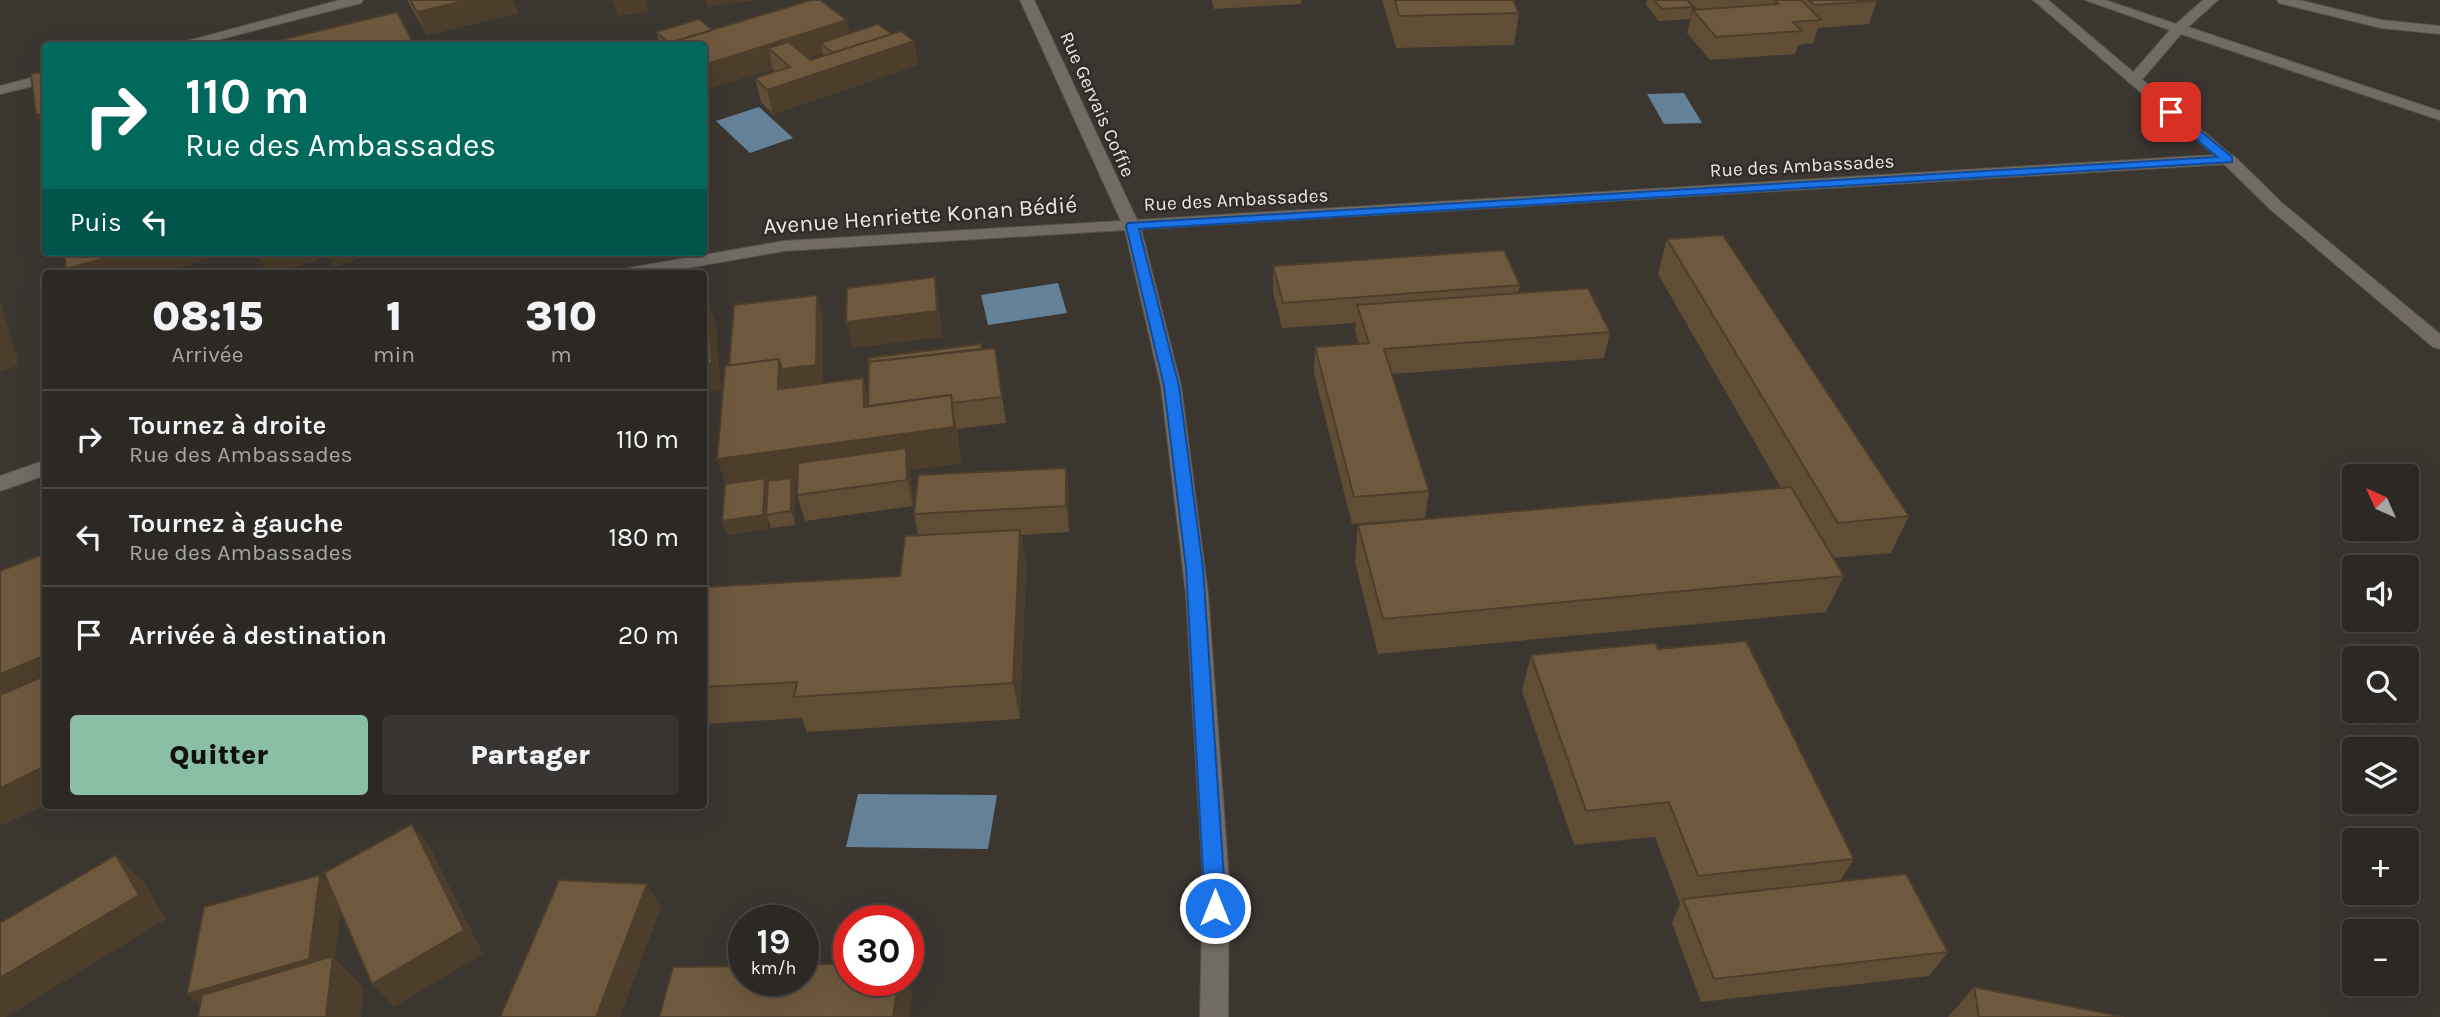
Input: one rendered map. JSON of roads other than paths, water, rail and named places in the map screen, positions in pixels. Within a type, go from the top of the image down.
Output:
[{"type":"street","points":[[192,42],[356,0]]},
{"type":"street","name":"Rue Gervais Coffie","points":[[1027,0],[1132,226],[1171,386],[1197,594],[1216,881],[1214,1017]]},
{"type":"street","points":[[2040,0],[2228,159],[2276,206],[2440,342]]},
{"type":"street","points":[[2092,0],[2440,116]]},
{"type":"street","points":[[2134,80],[2179,28],[2211,0]]},
{"type":"street","points":[[2284,0],[2363,22],[2403,29],[2440,30]]},
{"type":"street","points":[[0,90],[42,79]]},
{"type":"street","name":"Rue des Ambassades","points":[[1132,226],[2228,159]]},
{"type":"street","name":"Avenue Henriette Konan Bédié","points":[[646,270],[784,246],[1132,226]]},
{"type":"street","points":[[0,484],[42,468]]},
{"type":"water","points":[[1684,93],[1702,123],[1664,124],[1647,94]]},
{"type":"water","points":[[759,107],[793,138],[750,153],[716,121]]},
{"type":"water","points":[[1058,283],[1067,313],[988,325],[981,295]]},
{"type":"water","points":[[858,794],[997,795],[988,849],[846,847]]}]
